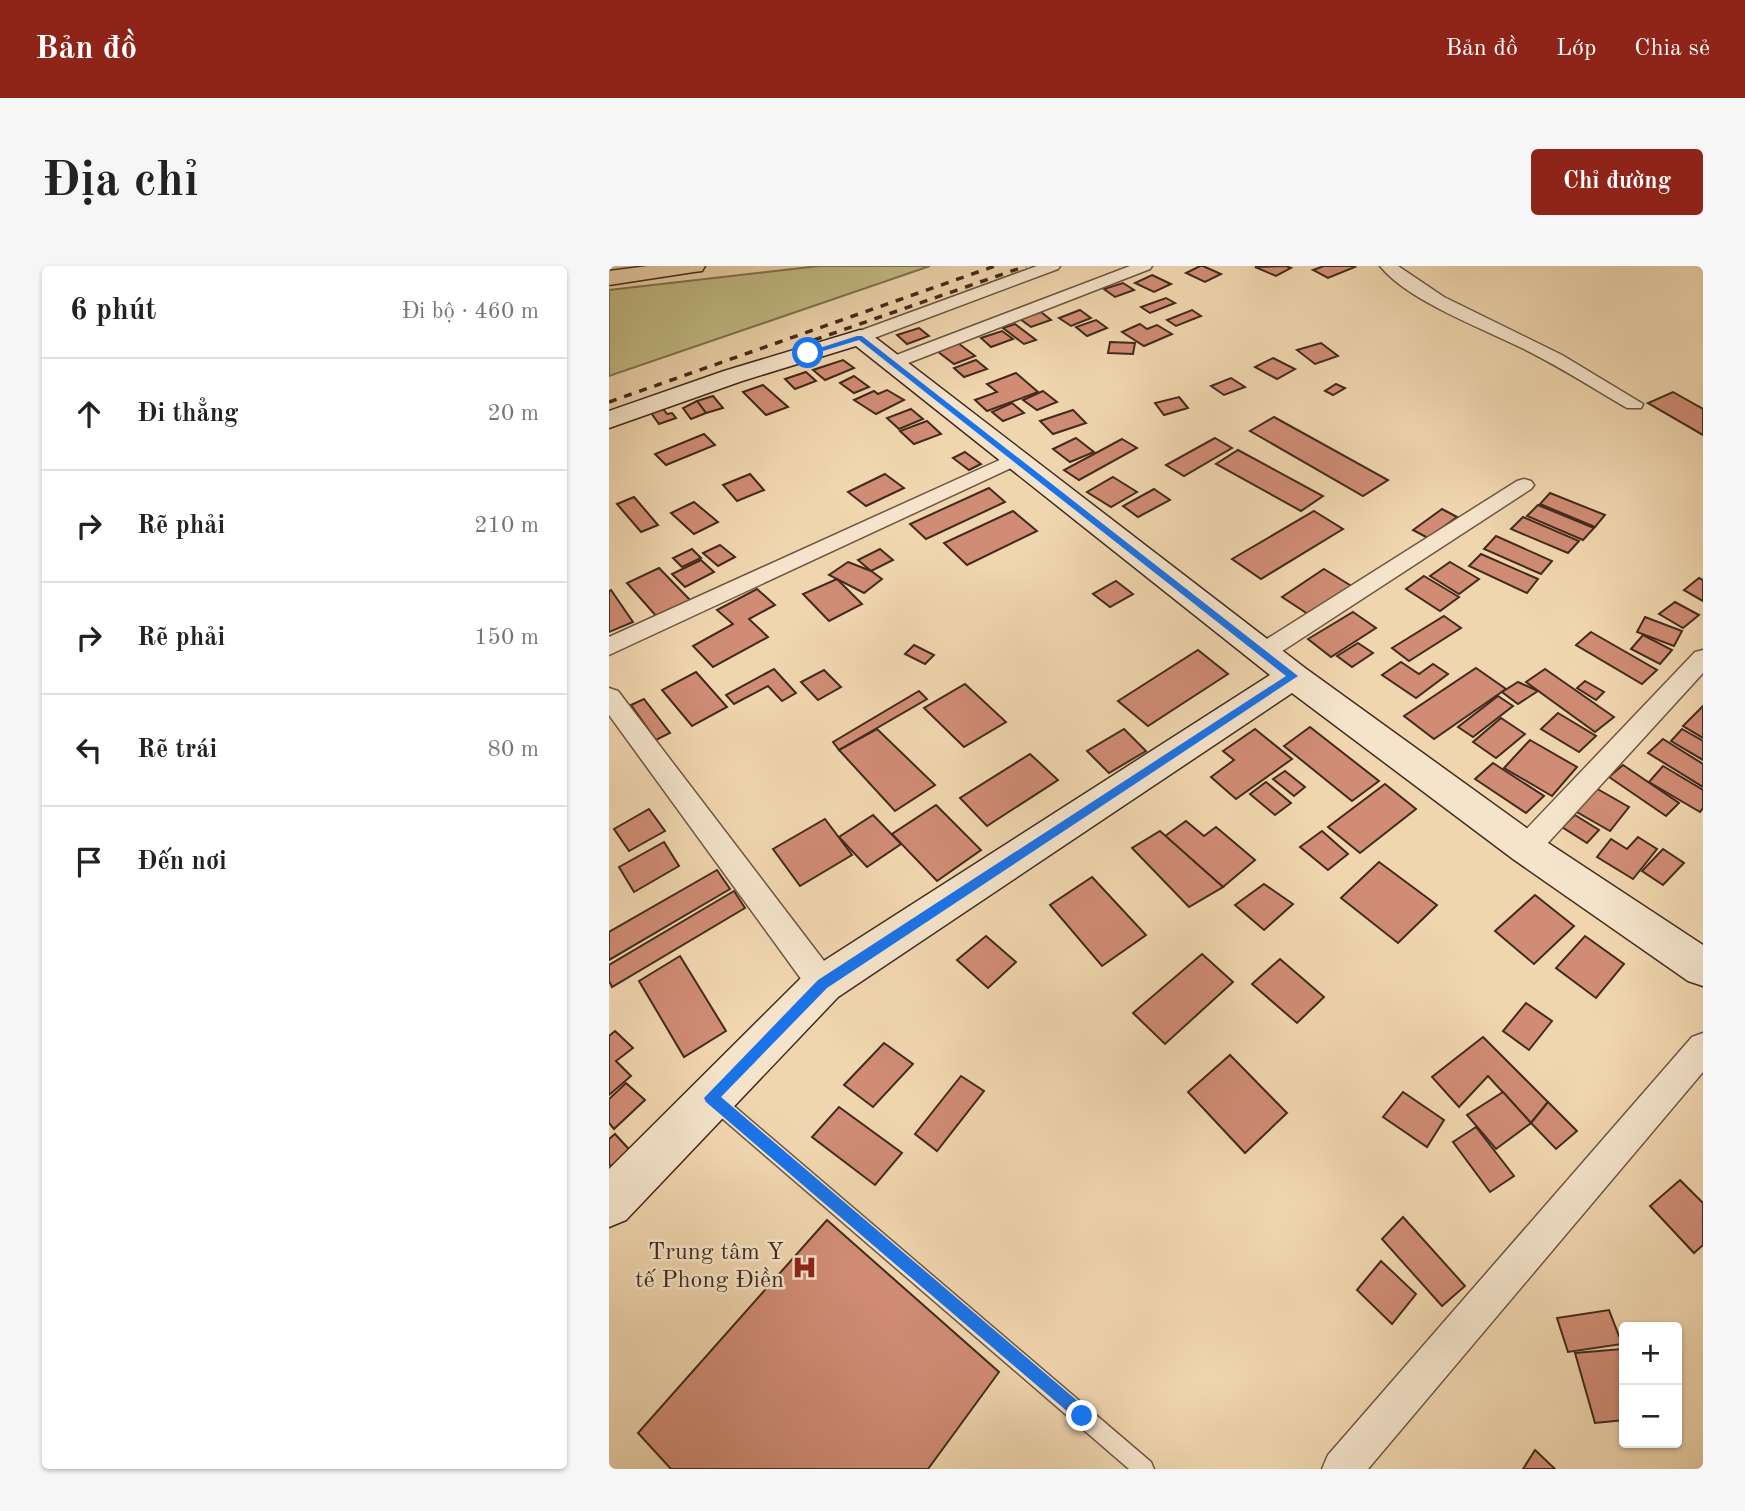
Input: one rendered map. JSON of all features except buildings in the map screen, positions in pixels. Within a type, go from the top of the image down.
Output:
[{"type":"highway","points":[[609,278],[694,266]]},
{"type":"main road","points":[[609,420],[733,376],[860,337],[1262,653],[1526,848],[1703,968]]},
{"type":"main road","points":[[610,1200],[823,984],[1293,676]]},
{"type":"street","points":[[860,337],[1052,266]]},
{"type":"street","points":[[893,363],[1144,266]]},
{"type":"street","points":[[1388,266],[1406,282],[1436,299],[1534,347],[1634,404]]},
{"type":"street","points":[[609,647],[1015,459]]},
{"type":"street","points":[[1262,653],[1524,485]]},
{"type":"street","points":[[1526,848],[1703,659]]},
{"type":"street","points":[[609,697],[823,984]]},
{"type":"street","points":[[1342,1469],[1703,1048]]},
{"type":"lane","points":[[711,1098],[1144,1469]]},
{"type":"shaded area","points":[[819,266],[930,266],[609,376],[609,290]]},
{"type":"railway","points":[[609,402],[995,266]]},
{"type":"railway","points":[[814,340],[1026,266]]},
{"type":"place","name":"Trung tâm Y tế Phong Điền","points":[[804,1267]]},
{"type":"route","points":[[808,353],[860,337],[1293,676],[823,984],[711,1098],[1082,1416]]}]
